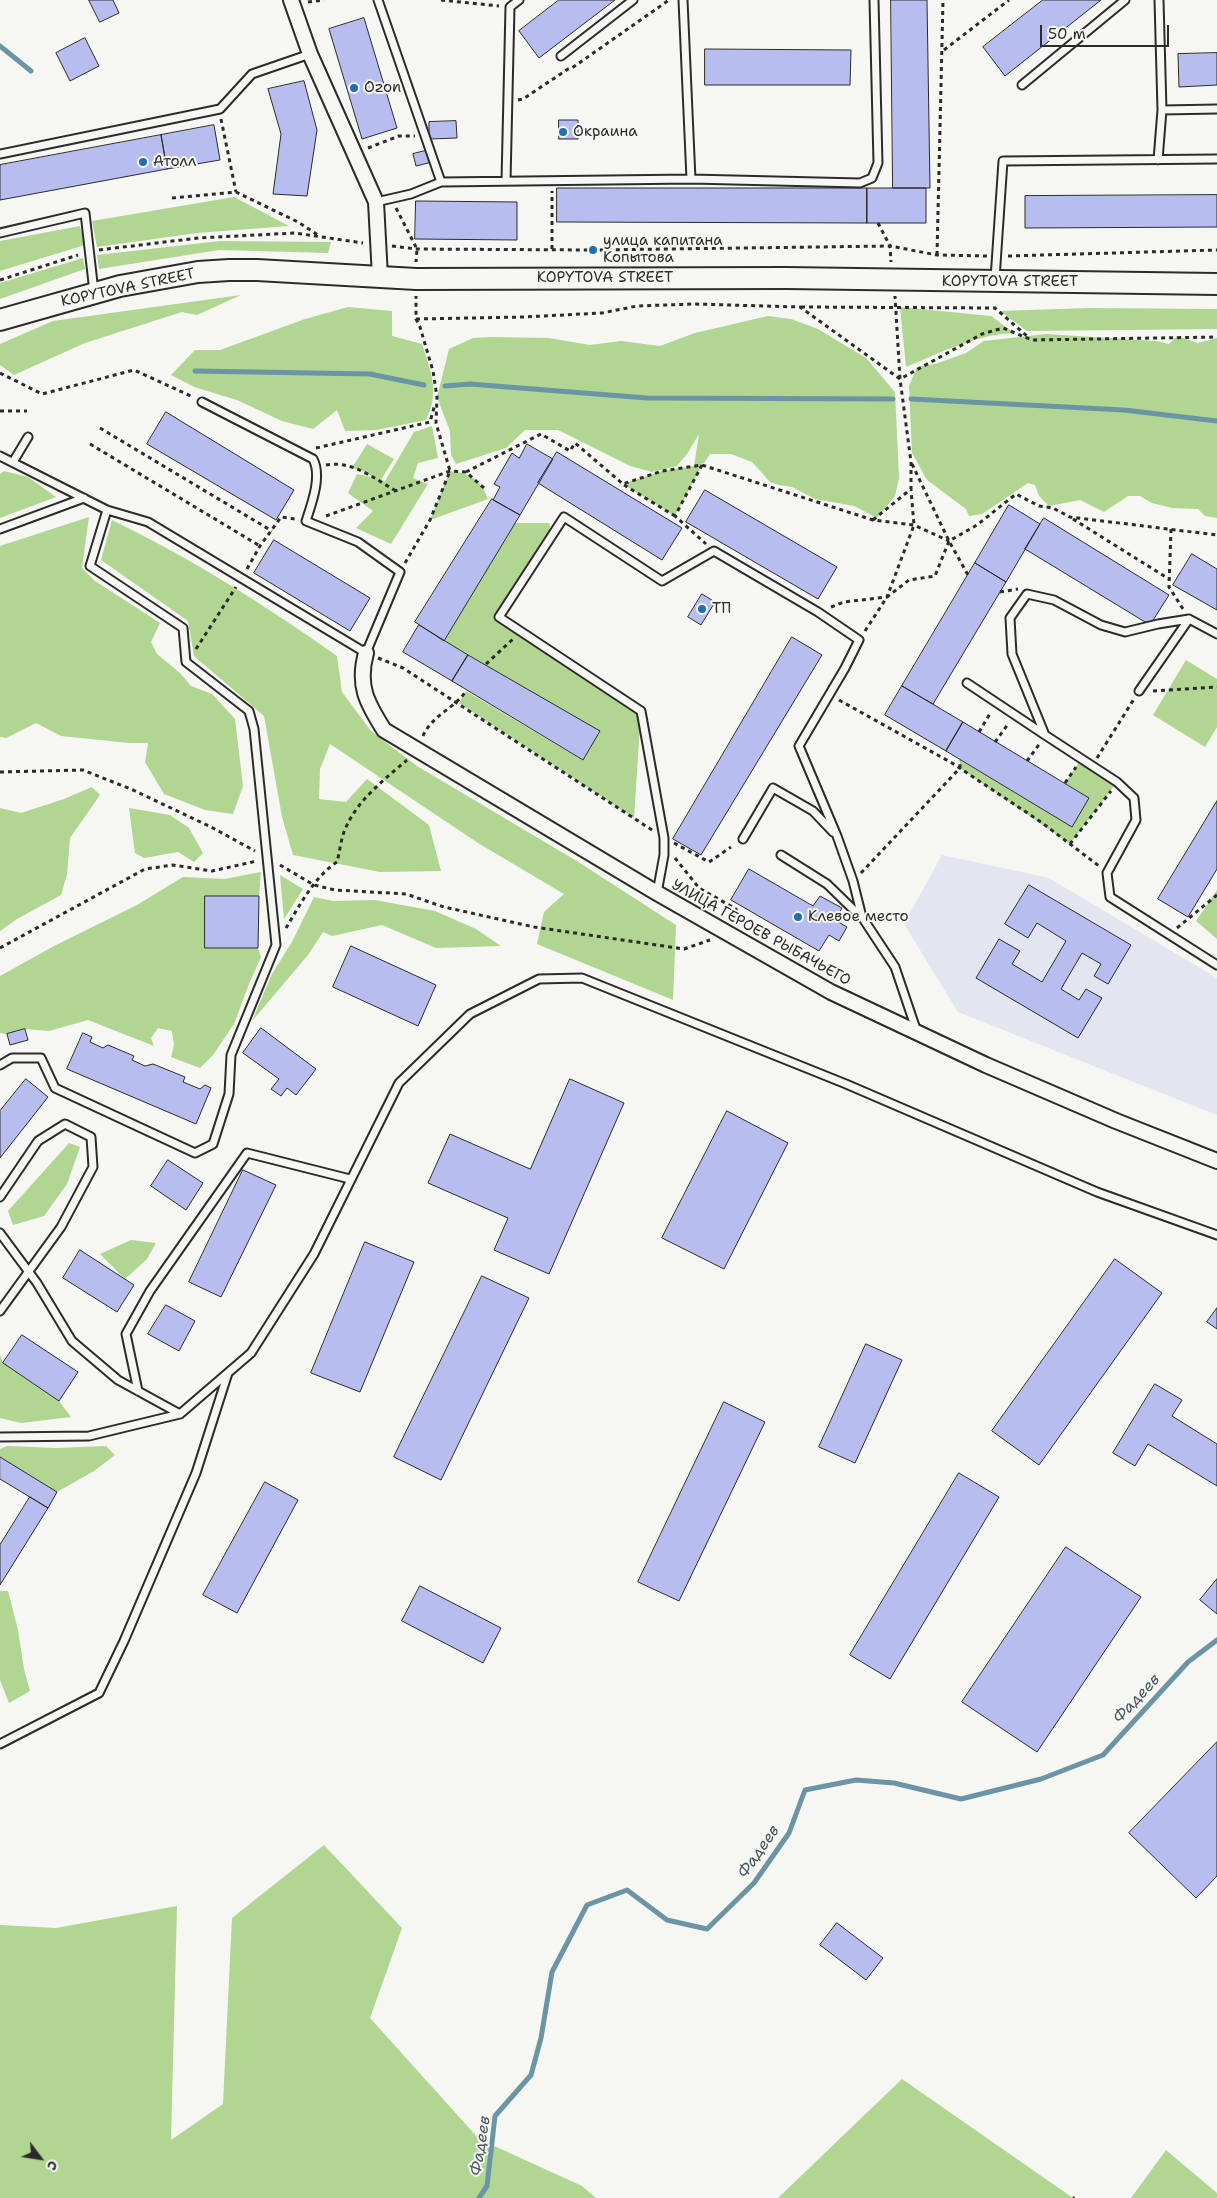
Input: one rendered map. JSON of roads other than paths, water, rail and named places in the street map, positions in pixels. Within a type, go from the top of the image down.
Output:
[{"type":"main road","name":"KOPYTOVA STREET","points":[[0,320],[94,292],[170,276],[229,270],[380,277],[786,278],[1217,284]]},
{"type":"street","points":[[291,0],[310,54],[376,202],[380,277]]},
{"type":"street","name":"УЛИЦА ГЕРОЕВ РЫБАЧЬЕГО","points":[[366,653],[362,669],[367,702],[384,730],[412,754],[831,992],[917,1033],[1116,1121],[1217,1161]]},
{"type":"lane","points":[[378,0],[442,182]]},
{"type":"lane","points":[[506,181],[510,7],[519,0]]},
{"type":"lane","points":[[561,56],[633,0]]},
{"type":"lane","points":[[682,0],[690,179]]},
{"type":"lane","points":[[376,202],[410,194],[442,182],[690,179],[860,183],[872,178],[878,163],[874,0]]},
{"type":"lane","points":[[1022,85],[1125,0]]},
{"type":"lane","points":[[1158,160],[1162,110],[1159,0]]},
{"type":"lane","points":[[0,154],[220,109],[252,74],[310,54]]},
{"type":"lane","points":[[1162,110],[1217,109]]},
{"type":"lane","points":[[995,282],[1003,161],[1217,159]]},
{"type":"lane","points":[[0,233],[85,213],[94,292]]},
{"type":"lane","points":[[0,456],[107,510],[148,522],[366,653],[400,572],[358,542],[306,521],[312,500],[317,467],[312,459],[202,402]]},
{"type":"lane","points":[[13,462],[28,437]]},
{"type":"lane","points":[[0,529],[84,498]]},
{"type":"lane","points":[[0,1065],[12,1058],[41,1058],[55,1088],[195,1153],[214,1144],[229,1094],[231,1055],[276,945],[254,730],[249,711],[186,662],[184,628],[90,566],[107,510]]},
{"type":"lane","points":[[658,893],[664,855],[664,838],[641,711],[499,617],[564,516],[662,581],[714,551],[818,612],[859,640],[799,746],[837,836],[853,881],[862,917]]},
{"type":"lane","points":[[1045,735],[1012,654],[1010,618],[1027,594],[1054,600],[1101,625],[1125,632],[1158,624],[1189,620],[1217,634]]},
{"type":"lane","points":[[1139,691],[1189,620]]},
{"type":"lane","points":[[967,683],[1117,782],[1134,798],[1136,820],[1107,872],[1110,897],[1217,965]]},
{"type":"lane","points":[[743,839],[773,788],[813,811],[837,836]]},
{"type":"lane","points":[[780,855],[827,884],[862,917],[895,966],[917,1033]]},
{"type":"lane","points":[[0,1437],[89,1436],[180,1414],[251,1353],[314,1254],[399,1082],[470,1014],[539,979],[582,978],[846,1084],[1097,1192],[1217,1236]]},
{"type":"lane","points":[[0,1197],[38,1141],[65,1124],[91,1136],[93,1167],[61,1227],[0,1311]]},
{"type":"lane","points":[[138,1391],[126,1334],[150,1291],[247,1153],[350,1179]]},
{"type":"lane","points":[[0,1233],[29,1271],[72,1341],[118,1380],[180,1414]]},
{"type":"lane","points":[[0,1744],[98,1693],[124,1641],[196,1473],[228,1372]]},
{"type":"waterway","points":[[0,46],[31,71]]},
{"type":"waterway","points":[[195,371],[370,374],[424,385]]},
{"type":"waterway","points":[[445,386],[470,384],[647,398],[893,399]]},
{"type":"waterway","points":[[911,399],[1124,410],[1217,421]]},
{"type":"waterway","name":"Фадеев","points":[[479,2198],[487,2186],[495,2116],[531,2075],[541,2038],[552,1972],[587,1905],[627,1890],[667,1920],[707,1929],[754,1883],[789,1833],[805,1790],[856,1780],[894,1783],[961,1799],[1041,1779],[1103,1755],[1188,1662],[1217,1640]]},
{"type":"place","name":"Ozon","points":[[354,88]]},
{"type":"place","name":"Окраина","points":[[563,132]]},
{"type":"place","name":"Атолл","points":[[143,162]]},
{"type":"place","name":"улица капитана Копытова","points":[[593,250]]},
{"type":"place","name":"ТП","points":[[702,609]]},
{"type":"place","name":"Клевое место","points":[[798,917]]}]
